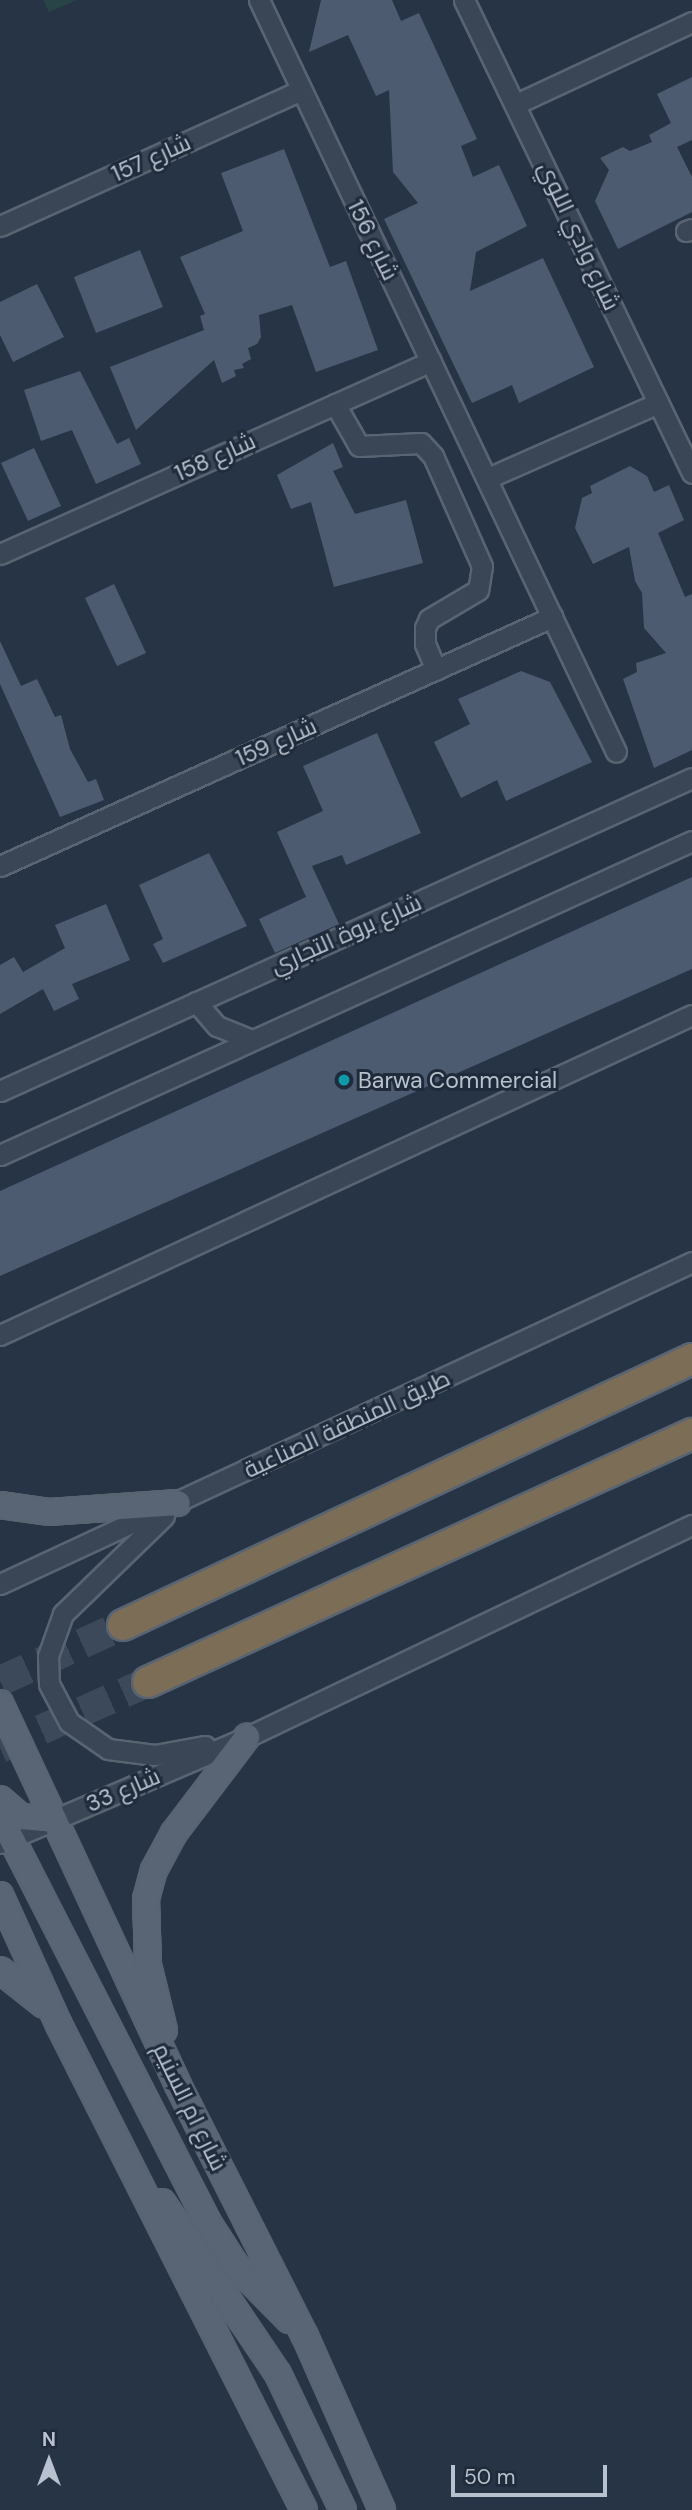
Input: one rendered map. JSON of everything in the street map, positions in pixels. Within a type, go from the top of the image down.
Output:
[{"type":"highway","points":[[123,1625],[692,1359]]},
{"type":"highway","points":[[148,1682],[692,1434]]},
{"type":"main road","points":[[0,1505],[50,1513],[178,1503]]},
{"type":"main road","name":"شارع ام السنيم","points":[[0,1703],[178,2085],[305,2336],[382,2510]]},
{"type":"main road","points":[[178,2085],[148,1965],[146,1899],[154,1870],[174,1833],[247,1737]]},
{"type":"main road","points":[[0,1799],[21,1817],[53,1820]]},
{"type":"main road","points":[[4,1833],[207,2221],[236,2266],[305,2336]]},
{"type":"main road","points":[[0,1895],[59,2025],[304,2510]]},
{"type":"main road","points":[[0,1970],[33,1993],[59,2025]]},
{"type":"main road","points":[[107,2120],[278,2374],[343,2510]]},
{"type":"street","name":"شارع 156","points":[[260,0],[616,752]]},
{"type":"street","name":"شارع وادي اللوي","points":[[464,0],[692,472]]},
{"type":"street","points":[[516,104],[692,22]]},
{"type":"street","name":"شارع 157","points":[[0,226],[301,90]]},
{"type":"street","name":"شارع 158","points":[[0,554],[430,361]]},
{"type":"street","points":[[488,478],[658,403]]},
{"type":"street","points":[[335,404],[359,446],[421,443],[433,456],[482,566],[478,590],[429,620],[425,628],[425,644],[436,670]]},
{"type":"street","name":"شارع 159","points":[[0,866],[552,617]]},
{"type":"street","name":"شارع بروة التجاري","points":[[0,1091],[692,778]]},
{"type":"street","points":[[0,1154],[692,841]]},
{"type":"street","points":[[196,1002],[217,1026],[250,1039]]},
{"type":"street","points":[[0,1335],[692,1015]]},
{"type":"street","name":"طريق المنطقة الصناعية","points":[[0,1584],[692,1262]]},
{"type":"street","points":[[178,1503],[63,1614],[49,1649],[50,1684],[69,1722],[108,1749],[155,1755],[247,1737],[692,1525]]},
{"type":"street","name":"شارع 33","points":[[4,1833],[53,1820],[247,1737]]},
{"type":"green space","points":[[43,0],[77,0],[49,12]]},
{"type":"building","points":[[321,0],[392,0],[401,21],[419,13],[477,139],[461,146],[473,177],[499,165],[527,226],[476,252],[470,291],[543,258],[594,367],[519,403],[512,385],[472,403],[384,219],[418,203],[393,172],[389,90],[376,96],[348,35],[309,52]]},
{"type":"building","points":[[692,77],[692,140],[677,147],[692,177],[692,212],[618,249],[595,201],[609,170],[600,158],[623,147],[630,151],[652,142],[649,135],[671,123],[657,94]]},
{"type":"building","points":[[284,149],[330,267],[346,261],[378,350],[316,372],[292,305],[259,315],[261,337],[257,344],[248,348],[251,359],[242,364],[244,368],[234,370],[236,376],[222,383],[214,360],[136,430],[110,367],[204,330],[200,316],[205,314],[180,257],[243,231],[221,173]]},
{"type":"building","points":[[140,250],[163,307],[96,333],[74,277]]},
{"type":"building","points":[[37,284],[64,337],[13,362],[0,335],[0,302]]},
{"type":"building","points":[[80,371],[117,444],[129,438],[141,464],[96,484],[72,430],[41,441],[24,390]]},
{"type":"building","points":[[333,443],[343,467],[333,471],[355,514],[406,500],[423,563],[334,587],[311,502],[291,509],[277,475]]},
{"type":"building","points":[[34,448],[61,506],[28,521],[1,463]]},
{"type":"building","points":[[630,466],[647,476],[654,492],[669,485],[684,520],[658,533],[685,597],[692,594],[692,750],[654,768],[623,679],[637,672],[636,663],[666,653],[644,628],[642,593],[635,581],[629,547],[593,564],[575,528],[582,498],[592,493],[590,486]]},
{"type":"building","points":[[114,584],[146,653],[117,666],[85,598]]},
{"type":"building","points":[[0,641],[21,686],[37,679],[55,717],[61,715],[70,749],[88,782],[96,779],[104,800],[60,817],[0,684]]},
{"type":"building","points":[[521,671],[550,682],[592,762],[506,801],[497,780],[461,798],[434,742],[470,724],[458,699]]},
{"type":"building","points":[[377,733],[421,833],[346,865],[342,855],[312,866],[339,924],[275,953],[259,919],[306,897],[277,832],[323,811],[303,766]]},
{"type":"building","points":[[209,853],[247,926],[163,963],[153,944],[163,939],[139,885]]},
{"type":"building","name":"Barwa Commercial","points":[[692,877],[692,969],[0,1276],[0,1191]]},
{"type":"building","points":[[106,904],[130,960],[72,984],[79,999],[54,1011],[43,989],[0,1014],[0,965],[14,957],[23,972],[65,948],[55,925]]},
{"type":"tunnel","points":[[0,1681],[123,1625]]},
{"type":"tunnel","points":[[0,1748],[148,1682]]},
{"type":"place","name":"Barwa Commercial","points":[[344,1080]]}]
